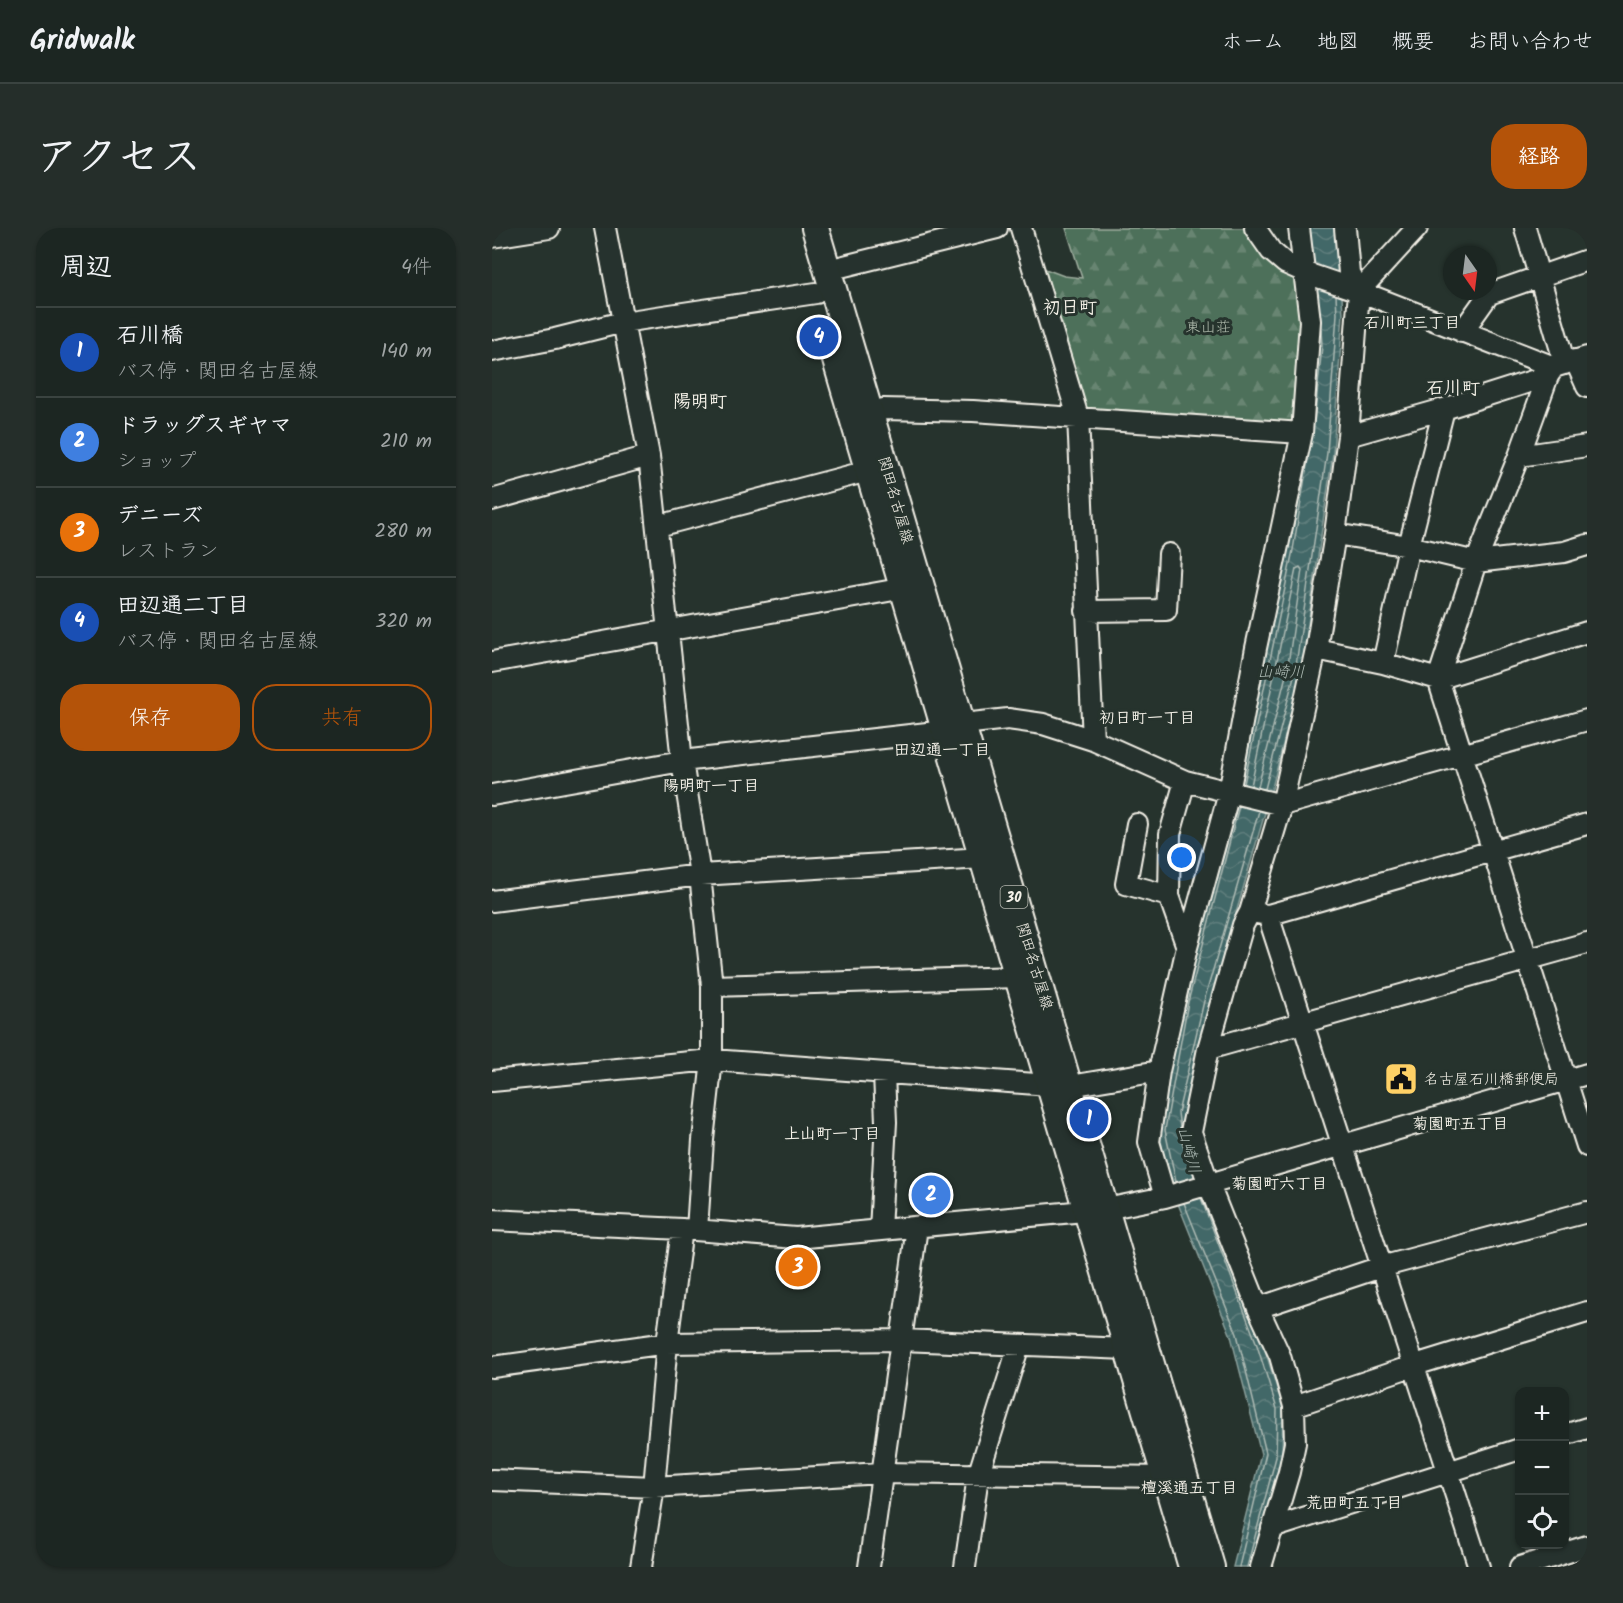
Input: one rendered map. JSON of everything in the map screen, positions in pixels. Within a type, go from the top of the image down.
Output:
[{"type":"main road","name":"関田名古屋線","points":[[797,228],[816,293],[862,415],[868,471],[912,587]]},
{"type":"main road","name":"関田名古屋線","points":[[815,228],[828,270],[862,415],[912,587],[1097,1210],[1211,1567]]},
{"type":"main road","name":"関田名古屋線","points":[[992,856],[1018,977],[1060,1085]]},
{"type":"main road","name":"関田名古屋線","points":[[1097,1210],[1128,1349],[1192,1567]]},
{"type":"street","points":[[492,237],[549,228]]},
{"type":"street","points":[[605,228],[649,456],[682,761],[700,874],[712,986],[712,1060],[703,1140],[690,1229],[667,1343],[654,1487],[641,1567]]},
{"type":"street","points":[[828,270],[997,228]]},
{"type":"street","points":[[1021,228],[1078,417],[1093,740]]},
{"type":"street","points":[[1255,228],[1271,251],[1286,263],[1309,274],[1462,332],[1566,365]]},
{"type":"street","points":[[1170,1196],[1149,1142],[1159,1071],[1187,947],[1231,793],[1256,648],[1302,433],[1310,321],[1309,274],[1299,228]]},
{"type":"street","points":[[1345,228],[1351,288],[1348,436],[1316,649],[1277,804],[1259,913],[1304,1023],[1479,1567]]},
{"type":"street","points":[[1351,288],[1417,228]]},
{"type":"street","points":[[1525,228],[1566,365],[1587,387]]},
{"type":"street","points":[[1462,332],[1489,294],[1538,275],[1587,260]]},
{"type":"street","points":[[492,351],[555,339],[623,322],[816,293]]},
{"type":"street","points":[[1348,436],[1444,409],[1566,365]]},
{"type":"street","points":[[1566,365],[1519,456],[1476,562],[1438,679],[1587,1146]]},
{"type":"street","points":[[862,415],[883,409],[973,411],[1302,433]]},
{"type":"street","points":[[1383,663],[1409,546],[1444,409]]},
{"type":"street","points":[[1519,456],[1587,446]]},
{"type":"street","points":[[492,500],[649,456]]},
{"type":"street","points":[[658,526],[868,471]]},
{"type":"street","points":[[1335,534],[1409,546],[1476,562],[1564,552],[1587,545]]},
{"type":"street","points":[[1086,611],[1166,610],[1169,554]]},
{"type":"street","points":[[492,662],[912,587]]},
{"type":"street","points":[[1316,649],[1383,663],[1438,679],[1587,632]]},
{"type":"street","points":[[492,795],[682,761],[954,728],[1008,719],[1043,724],[1093,740],[1185,781],[1277,804],[1587,720]]},
{"type":"street","points":[[1185,781],[1170,834],[1169,896],[1187,947]]},
{"type":"street","points":[[1137,824],[1126,884],[1169,896]]},
{"type":"street","points":[[1261,1567],[1289,1472],[1295,1443],[1294,1406],[1280,1356],[1206,1185],[1191,1132],[1208,1049],[1243,925],[1259,913],[1587,824]]},
{"type":"street","points":[[492,901],[700,874],[992,856]]},
{"type":"street","points":[[1208,1049],[1587,943]]},
{"type":"street","points":[[712,986],[1018,977]]},
{"type":"street","points":[[492,1081],[712,1060],[1060,1085],[1159,1071]]},
{"type":"street","points":[[880,1230],[886,1122],[884,1073]]},
{"type":"street","points":[[492,1220],[690,1229],[796,1238],[1097,1210],[1170,1196],[1587,1074]]},
{"type":"street","points":[[1258,1308],[1381,1267],[1587,1212]]},
{"type":"street","points":[[869,1567],[917,1227]]},
{"type":"street","points":[[1294,1406],[1415,1365],[1587,1312]]},
{"type":"street","points":[[492,1367],[667,1343],[901,1340],[1128,1349]]},
{"type":"street","points":[[965,1567],[978,1476],[1019,1345]]},
{"type":"street","points":[[1569,1433],[1587,1428]]},
{"type":"street","points":[[1272,1528],[1515,1451]]},
{"type":"street","points":[[492,1480],[654,1487],[881,1473],[1166,1477]]},
{"type":"street","points":[[1520,1567],[1587,1546]]},
{"type":"green space","name":"東山荘","points":[[1066,228],[1255,228],[1312,275],[1302,433],[1078,417],[1032,264],[1064,276],[1082,278]]},
{"type":"water","name":"山崎川","points":[[1306,228],[1338,228],[1343,314],[1333,453],[1301,673],[1271,792],[1210,1003],[1184,1114],[1190,1148],[1262,1340],[1283,1408],[1282,1457],[1256,1555],[1252,1567],[1233,1567],[1261,1454],[1231,1336],[1169,1181],[1159,1131],[1182,1001],[1237,789],[1287,549]]},
{"type":"place","name":"田辺通二丁目","points":[[819,337]]},
{"type":"place","name":"名古屋石川橋郵便局","points":[[1401,1079]]},
{"type":"place","name":"石川橋","points":[[1089,1119]]},
{"type":"place","name":"ドラッグスギヤマ","points":[[931,1195]]},
{"type":"place","name":"デニーズ","points":[[798,1267]]},
{"type":"district","name":"初日町","points":[[1070,307]]},
{"type":"district","name":"石川町三丁目","points":[[1412,322]]},
{"type":"district","name":"石川町","points":[[1453,388]]},
{"type":"district","name":"陽明町","points":[[700,401]]},
{"type":"district","name":"初日町一丁目","points":[[1147,717]]},
{"type":"district","name":"田辺通一丁目","points":[[942,749]]},
{"type":"district","name":"陽明町一丁目","points":[[711,785]]},
{"type":"district","name":"菊園町五丁目","points":[[1460,1123]]},
{"type":"district","name":"上山町一丁目","points":[[832,1133]]},
{"type":"district","name":"菊園町六丁目","points":[[1279,1183]]},
{"type":"district","name":"檀溪通五丁目","points":[[1189,1487]]},
{"type":"district","name":"荒田町五丁目","points":[[1354,1502]]}]
